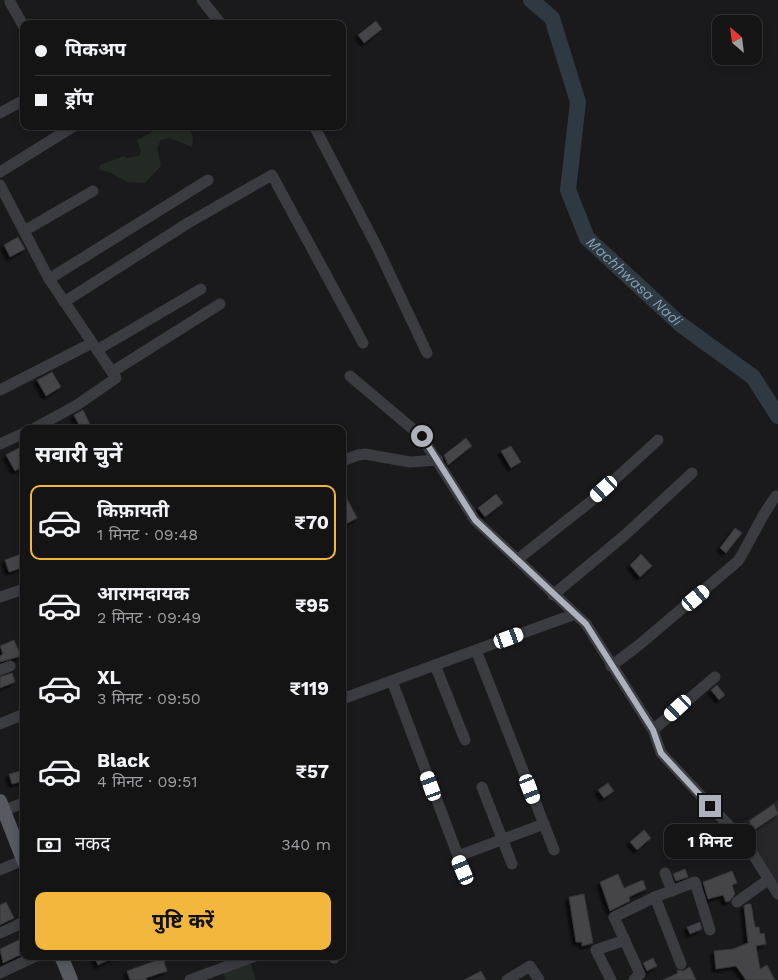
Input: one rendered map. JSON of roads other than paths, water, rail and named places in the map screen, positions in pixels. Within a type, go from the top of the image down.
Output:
[{"type":"main road","points":[[2,806],[20,851]]},
{"type":"main road","points":[[63,960],[71,980]]},
{"type":"street","points":[[202,0],[218,20]]},
{"type":"street","points":[[0,9],[11,1],[20,20]]},
{"type":"street","points":[[0,113],[20,102]]},
{"type":"street","points":[[0,172],[68,130]]},
{"type":"street","points":[[316,130],[377,247],[427,353]]},
{"type":"street","points":[[64,302],[188,223],[272,174],[363,343]]},
{"type":"street","points":[[49,279],[208,180]]},
{"type":"street","points":[[0,185],[49,279],[116,378],[77,405],[40,425]]},
{"type":"street","points":[[24,231],[93,191]]},
{"type":"street","points":[[0,390],[95,347],[201,289]]},
{"type":"street","points":[[112,372],[220,304]]},
{"type":"street","points":[[350,376],[422,436],[475,520],[586,624],[653,730],[661,753],[747,845],[778,894]]},
{"type":"street","points":[[0,444],[20,435]]},
{"type":"street","points":[[518,559],[590,502],[658,440]]},
{"type":"street","points":[[346,459],[358,454],[365,454],[410,462],[438,460]]},
{"type":"street","points":[[553,595],[618,542],[692,473]]},
{"type":"street","points":[[611,666],[639,645],[738,561],[748,545],[760,516],[776,496]]},
{"type":"street","points":[[0,597],[20,590]]},
{"type":"street","points":[[346,698],[575,614]]},
{"type":"street","points":[[476,650],[554,850]]},
{"type":"street","points":[[436,665],[465,740]]},
{"type":"street","points":[[653,730],[715,677]]},
{"type":"street","points":[[392,681],[463,870]]},
{"type":"street","points":[[0,724],[20,716]]},
{"type":"street","points":[[482,787],[512,864]]},
{"type":"street","points":[[2,806],[20,804]]},
{"type":"street","points":[[458,856],[544,824]]},
{"type":"street","points":[[0,870],[20,862]]},
{"type":"street","points":[[666,873],[672,890]]},
{"type":"street","points":[[737,902],[768,880]]},
{"type":"street","points":[[634,980],[640,974],[614,917],[655,897],[695,882],[710,930]]},
{"type":"street","points":[[655,897],[681,964]]},
{"type":"street","points":[[0,933],[20,924]]},
{"type":"street","points":[[612,980],[596,950],[625,940]]},
{"type":"street","points":[[0,973],[28,960]]},
{"type":"street","points":[[190,980],[244,960]]},
{"type":"street","points":[[507,980],[530,966],[539,980]]},
{"type":"waterway","name":"Machhwasa Nadi","points":[[531,0],[552,18],[578,102],[568,190],[587,238],[680,324],[753,377],[778,416]]}]
